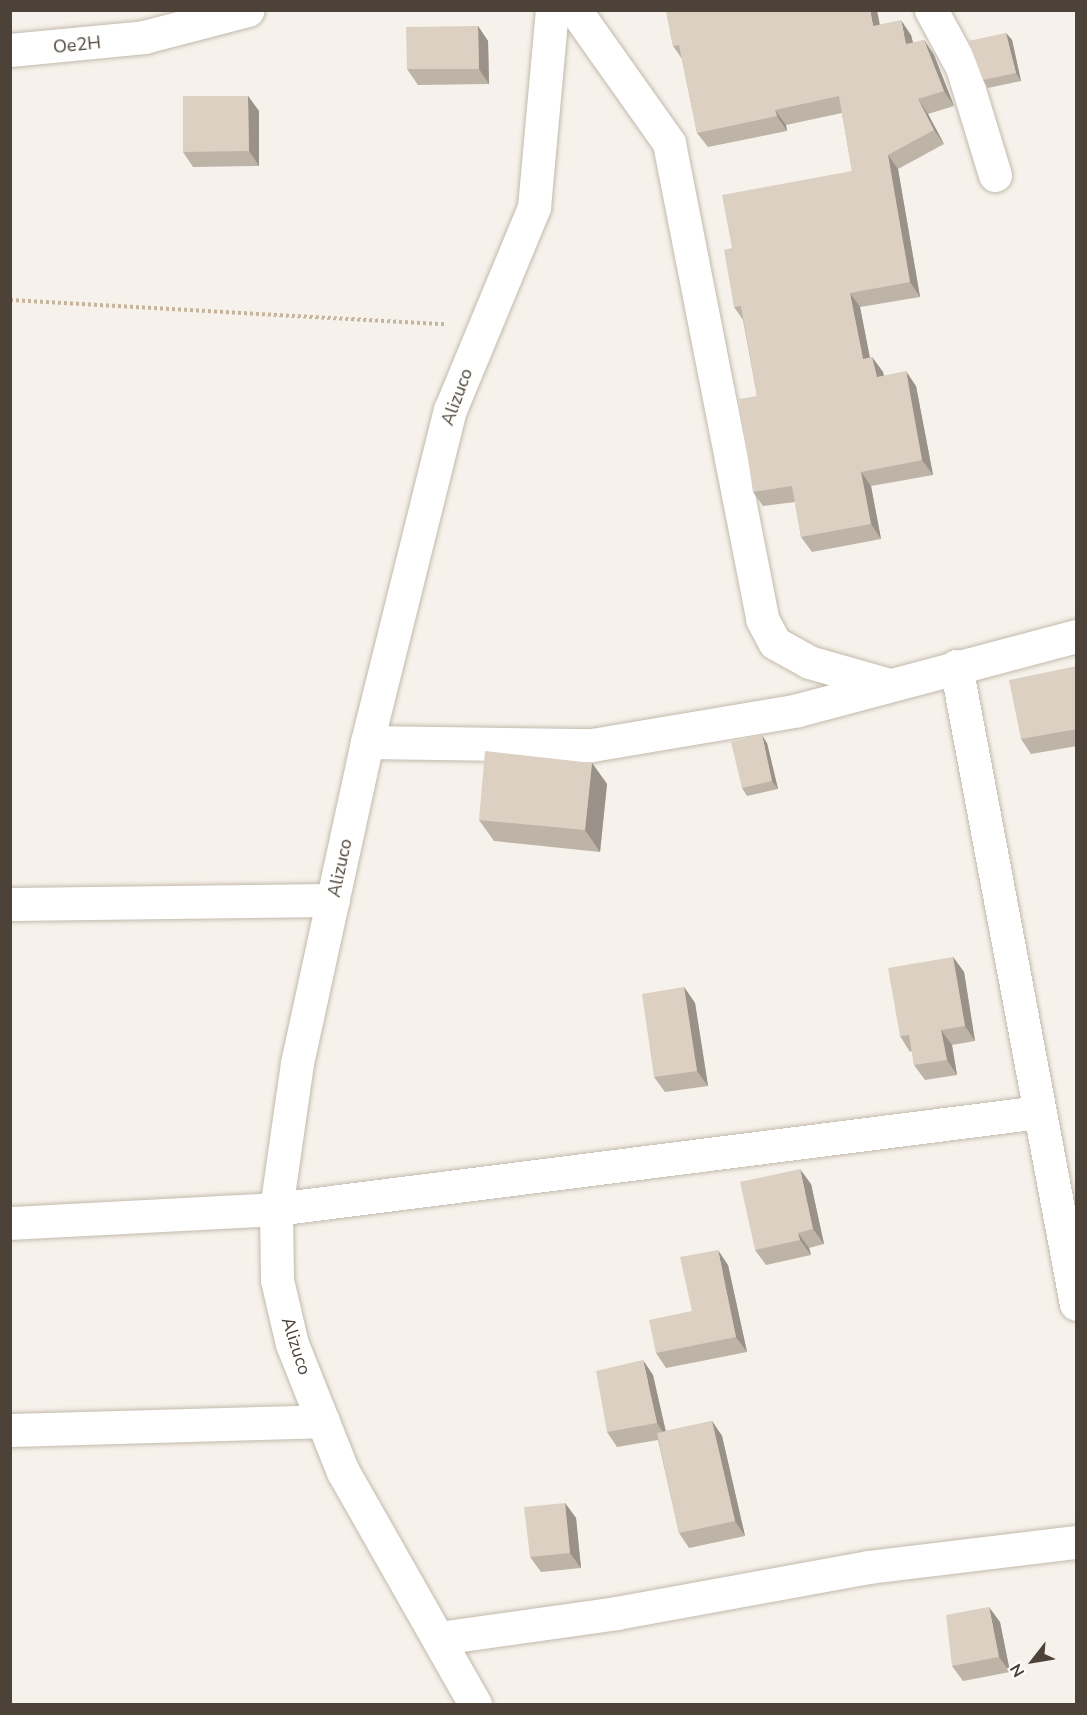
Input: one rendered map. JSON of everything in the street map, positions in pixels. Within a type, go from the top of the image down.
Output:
[{"type":"street","name":"Oe2H","points":[[10,50],[144,37],[248,10]]},
{"type":"street","name":"Alizuco","points":[[475,1704],[343,1472],[292,1344],[277,1280],[276,1209],[297,1063],[368,742],[450,410],[534,207],[552,10]]},
{"type":"street","points":[[575,10],[669,143],[762,619],[775,642],[809,662],[890,685]]},
{"type":"street","points":[[931,10],[962,67],[995,175]]},
{"type":"street","points":[[368,742],[592,746],[798,710],[1077,636]]},
{"type":"street","points":[[957,666],[1077,1304]]},
{"type":"street","points":[[10,904],[333,900]]},
{"type":"street","points":[[10,1223],[276,1209],[1040,1112]]},
{"type":"street","points":[[10,1430],[323,1421]]},
{"type":"street","points":[[439,1638],[616,1613],[869,1567],[1077,1542]]},
{"type":"path","points":[[10,300],[484,326]]},
{"type":"building","points":[[666,10],[870,10],[873,26],[901,20],[906,44],[924,40],[944,91],[918,99],[934,130],[888,155],[910,282],[850,293],[863,359],[872,357],[877,377],[906,371],[922,460],[861,472],[871,524],[801,537],[792,486],[753,492],[739,399],[757,396],[741,306],[734,307],[724,250],[732,248],[722,195],[852,171],[839,96],[775,110],[777,116],[697,133],[679,45],[673,46]]},
{"type":"building","points":[[478,26],[479,69],[407,69],[406,27]]},
{"type":"building","points":[[1006,33],[1016,73],[983,80],[968,41]]},
{"type":"building","points":[[183,96],[248,96],[249,151],[183,152]]},
{"type":"building","points":[[1077,666],[1077,729],[1021,739],[1009,680]]},
{"type":"building","points":[[762,735],[772,781],[742,788],[731,742]]},
{"type":"building","points":[[485,751],[592,763],[585,830],[479,820]]},
{"type":"building","points":[[953,957],[965,1026],[941,1030],[947,1060],[914,1065],[909,1035],[900,1036],[888,968]]},
{"type":"building","points":[[684,987],[697,1071],[654,1077],[642,994]]},
{"type":"building","points":[[800,1169],[813,1229],[798,1233],[800,1240],[755,1250],[740,1182]]},
{"type":"building","points":[[718,1250],[736,1337],[656,1353],[649,1320],[692,1311],[680,1257]]},
{"type":"building","points":[[643,1360],[657,1423],[607,1432],[596,1371]]},
{"type":"building","points":[[712,1421],[735,1521],[679,1533],[657,1433]]},
{"type":"building","points":[[565,1503],[570,1553],[530,1557],[524,1507]]},
{"type":"building","points":[[989,1607],[999,1657],[952,1666],[946,1615]]}]
